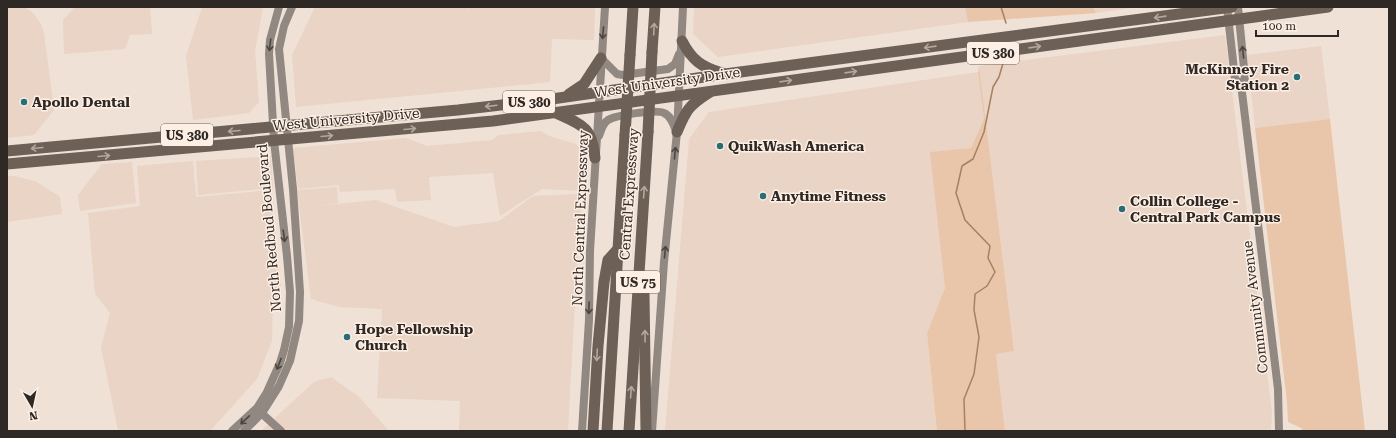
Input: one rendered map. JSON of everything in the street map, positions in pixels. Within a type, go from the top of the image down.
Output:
[{"type":"highway","name":"Central Expressway","points":[[607,431],[633,7]]},
{"type":"highway","name":"Central Expressway","points":[[629,431],[655,7]]},
{"type":"highway","name":"West University Drive","points":[[7,151],[458,110],[1229,7]]},
{"type":"highway","name":"West University Drive","points":[[7,164],[493,121],[1328,7]]},
{"type":"highway","points":[[682,41],[691,56],[697,62],[711,70],[725,74]]},
{"type":"highway","points":[[563,97],[584,84],[601,58]]},
{"type":"highway","points":[[810,63],[812,78]]},
{"type":"highway","points":[[677,132],[685,113],[690,107],[713,90]]},
{"type":"highway","points":[[555,113],[575,122],[586,130],[592,141],[595,158]]},
{"type":"highway","points":[[643,210],[646,431]]},
{"type":"highway","points":[[593,431],[598,346],[604,282],[608,260],[618,249]]},
{"type":"street","name":"North Redbud Boulevard","points":[[232,431],[259,411],[284,350],[289,327],[290,292],[277,175],[268,54],[273,27],[279,7]]},
{"type":"street","name":"North Redbud Boulevard","points":[[244,431],[276,391],[290,361],[299,321],[300,292],[288,139],[279,49],[284,26],[292,7]]},
{"type":"street","name":"North Central Expressway","points":[[582,431],[589,320],[590,251],[595,158],[605,7]]},
{"type":"street","points":[[652,431],[664,270],[677,132],[683,7]]},
{"type":"street","name":"Community Avenue","points":[[1229,7],[1234,20],[1245,78],[1240,84],[1278,389],[1278,431]]},
{"type":"street","name":"Community Avenue","points":[[1234,20],[1238,7]]},
{"type":"street","points":[[601,58],[620,75],[668,69],[675,64],[682,41]]},
{"type":"street","points":[[596,142],[604,124],[610,118],[652,111],[665,113],[677,132]]},
{"type":"street","points":[[277,175],[284,190],[285,210],[294,214]]},
{"type":"street","points":[[290,292],[300,292]]},
{"type":"street","points":[[259,411],[281,431]]},
{"type":"shaded area","points":[[7,7],[24,7],[33,13],[41,24],[44,33],[54,110],[34,135],[7,138]]},
{"type":"shaded area","points":[[75,7],[150,7],[152,34],[130,35],[125,49],[64,54],[63,20]]},
{"type":"shaded area","points":[[202,7],[263,7],[255,51],[259,102],[249,113],[193,120],[186,56]]},
{"type":"shaded area","points":[[315,7],[466,7],[467,9],[471,7],[595,7],[594,40],[552,39],[550,82],[296,107],[292,55]]},
{"type":"shaded area","points":[[694,7],[965,7],[968,22],[718,57],[693,34]]},
{"type":"shaded area","points":[[965,7],[1093,7],[1096,13],[968,22]]},
{"type":"shaded area","points":[[1093,7],[1138,7],[1096,13]]},
{"type":"shaded area","name":"Collin College - Central Park Campus","points":[[1225,35],[1272,412],[1271,431],[1005,431],[996,353],[1014,351],[979,66]]},
{"type":"shaded area","points":[[1321,46],[1330,119],[1255,128],[1247,55]]},
{"type":"shaded area","points":[[979,66],[1014,351],[996,354],[1005,431],[937,431],[927,333],[945,288],[930,152],[971,148],[984,119],[978,72]]},
{"type":"shaded area","points":[[978,72],[984,119],[971,148],[931,153],[945,288],[927,333],[937,431],[665,431],[689,139],[709,112]]},
{"type":"shaded area","points":[[1330,119],[1365,431],[1303,431],[1301,428],[1288,422],[1287,402],[1255,128]]},
{"type":"shaded area","points":[[540,131],[552,137],[576,144],[589,161],[587,191],[542,189],[500,216],[493,173],[429,177],[431,200],[397,202],[395,189],[340,192],[338,185],[298,189],[293,148],[406,138],[427,146],[492,140],[499,135]]},
{"type":"shaded area","points":[[271,156],[273,188],[198,195],[196,161]]},
{"type":"shaded area","points":[[193,161],[196,197],[271,190],[281,286],[273,301],[272,341],[257,379],[210,431],[118,431],[101,347],[110,313],[95,294],[88,213],[140,206],[137,166]]},
{"type":"shaded area","points":[[132,162],[136,203],[80,211],[78,195],[102,164]]},
{"type":"shaded area","points":[[7,176],[15,176],[37,182],[60,197],[62,214],[7,222]]},
{"type":"shaded area","points":[[337,187],[338,203],[317,206],[376,200],[454,227],[499,221],[533,196],[581,194],[568,431],[459,431],[460,401],[377,398],[382,309],[339,307],[311,299],[297,190]]},
{"type":"shaded area","points":[[331,377],[358,396],[389,431],[261,431],[314,382]]},
{"type":"waterway","points":[[1001,7],[1006,23]]},
{"type":"waterway","points":[[965,431],[964,399],[974,374],[979,337],[974,310],[975,294],[987,286],[995,272],[988,258],[990,246],[965,220],[956,193],[962,166],[973,159],[984,132],[993,87],[999,77],[1004,60]]},
{"type":"place","name":"McKinney Fire Station 2","points":[[1297,77]]},
{"type":"place","name":"Apollo Dental","points":[[24,102]]},
{"type":"place","name":"QuikWash America","points":[[720,146]]},
{"type":"place","name":"Anytime Fitness","points":[[763,196]]},
{"type":"place","name":"Collin College - Central Park Campus","points":[[1122,209]]},
{"type":"place","name":"Hope Fellowship Church","points":[[347,337]]}]
